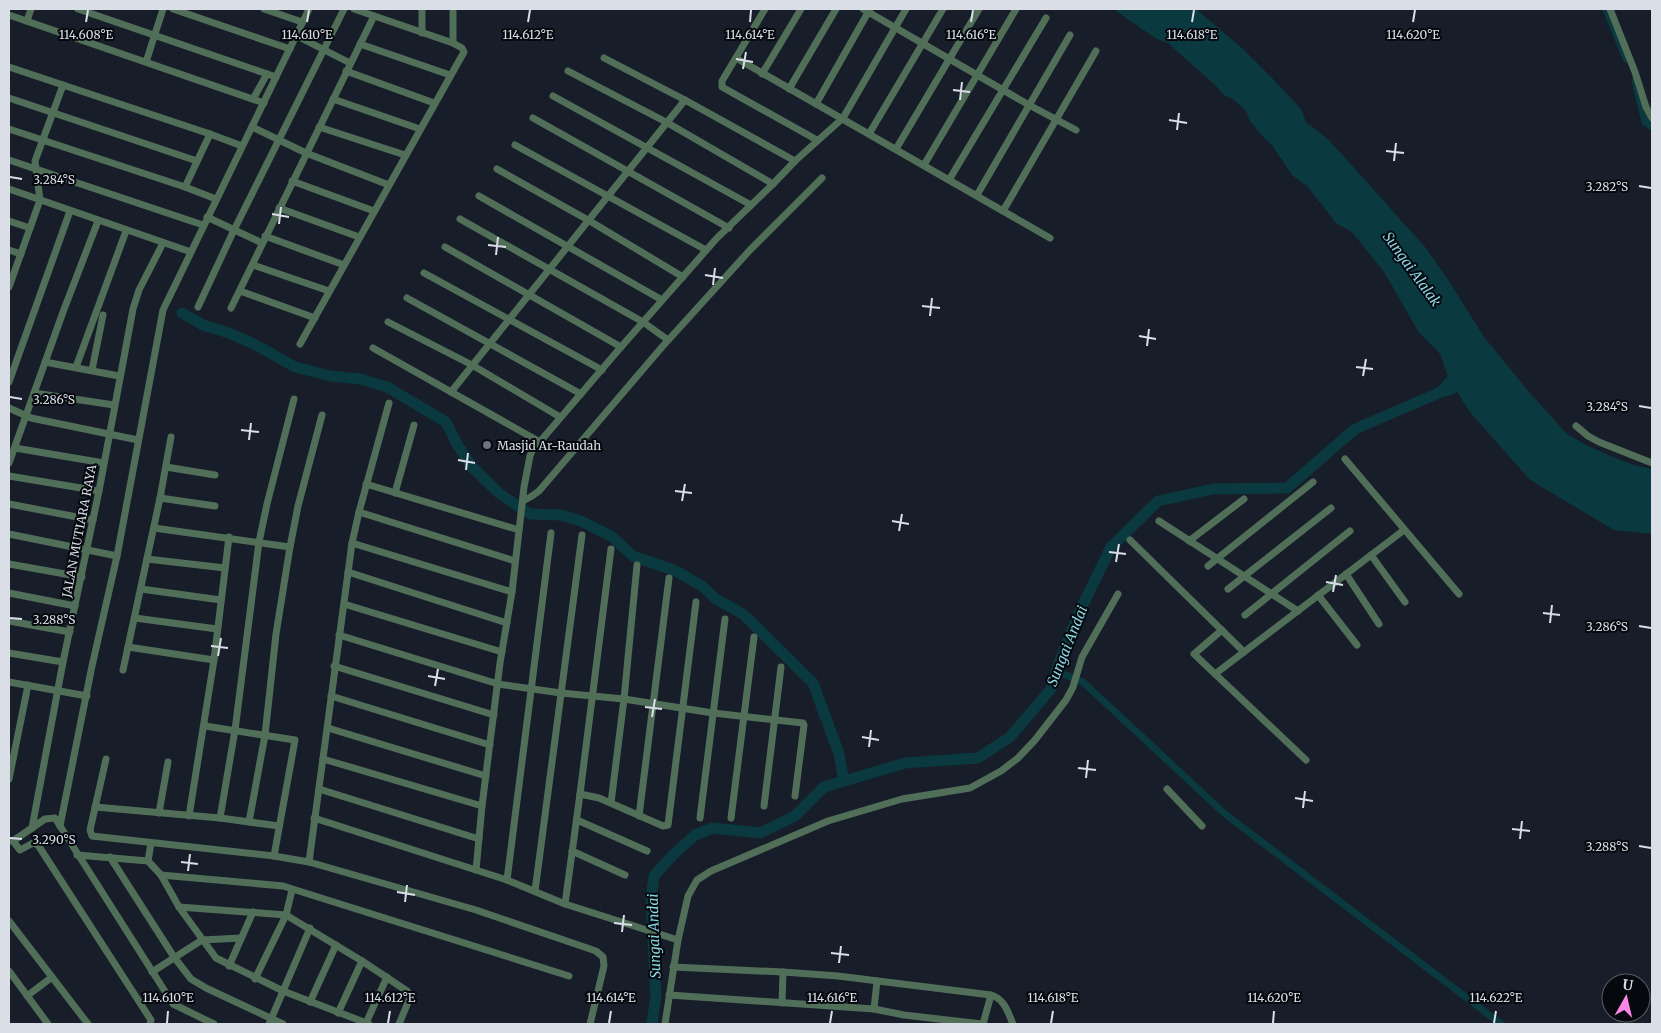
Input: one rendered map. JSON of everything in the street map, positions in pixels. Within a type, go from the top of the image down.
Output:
[{"type":"street","points":[[27,21],[31,9]]},
{"type":"street","points":[[78,9],[276,77]]},
{"type":"street","points":[[146,62],[163,9]]},
{"type":"street","points":[[173,9],[290,49]]},
{"type":"street","points":[[264,9],[302,22]]},
{"type":"street","points":[[60,826],[117,556],[163,310],[309,9]]},
{"type":"street","points":[[198,307],[234,230],[344,9]]},
{"type":"street","points":[[300,344],[464,52],[462,48],[453,44],[354,9]]},
{"type":"street","points":[[422,9],[422,33]]},
{"type":"street","points":[[453,9],[453,44]]},
{"type":"street","points":[[766,9],[722,81],[722,87],[817,140]]},
{"type":"street","points":[[762,74],[801,9]]},
{"type":"street","points":[[789,89],[836,9]]},
{"type":"street","points":[[476,870],[482,806],[502,652],[530,456],[560,417],[706,250],[794,161],[843,118],[906,9]]},
{"type":"street","points":[[869,134],[943,9]]},
{"type":"street","points":[[896,149],[979,9]]},
{"type":"street","points":[[924,165],[1016,9]]},
{"type":"street","points":[[1610,9],[1635,72],[1646,107],[1652,118]]},
{"type":"street","points":[[816,104],[867,10],[976,75],[1076,130]]},
{"type":"street","points":[[9,14],[264,103]]},
{"type":"street","points":[[231,308],[292,180],[374,16]]},
{"type":"street","points":[[949,180],[1046,18]]},
{"type":"street","points":[[977,195],[1070,35]]},
{"type":"street","points":[[297,36],[350,63]]},
{"type":"street","points":[[360,44],[450,75]]},
{"type":"street","points":[[1003,211],[1096,51]]},
{"type":"street","points":[[604,58],[794,161]]},
{"type":"street","points":[[736,58],[1050,238]]},
{"type":"street","points":[[9,67],[242,146]]},
{"type":"street","points":[[346,71],[434,103]]},
{"type":"street","points":[[568,71],[666,122],[773,184]]},
{"type":"street","points":[[253,99],[267,74]]},
{"type":"street","points":[[9,284],[40,200],[35,161],[63,85]]},
{"type":"street","points":[[553,96],[751,206]]},
{"type":"street","points":[[9,98],[197,161]]},
{"type":"street","points":[[333,99],[420,129]]},
{"type":"street","points":[[451,392],[684,100]]},
{"type":"street","points":[[532,118],[729,228]]},
{"type":"street","points":[[252,127],[306,153],[389,185]]},
{"type":"street","points":[[319,127],[405,155]]},
{"type":"street","points":[[9,129],[216,199]]},
{"type":"street","points":[[186,188],[210,134]]},
{"type":"street","points":[[515,145],[706,250]]},
{"type":"street","points":[[9,160],[204,225]]},
{"type":"street","points":[[498,169],[683,277]]},
{"type":"street","points":[[522,504],[539,491],[668,340],[750,250],[822,178]]},
{"type":"street","points":[[292,180],[374,210]]},
{"type":"street","points":[[9,189],[191,252]]},
{"type":"street","points":[[478,196],[662,300]]},
{"type":"street","points":[[279,208],[359,237]]},
{"type":"street","points":[[9,382],[70,211]]},
{"type":"street","points":[[207,217],[262,244]]},
{"type":"street","points":[[460,219],[643,322],[668,340]]},
{"type":"street","points":[[9,221],[30,228]]},
{"type":"street","points":[[9,464],[98,221]]},
{"type":"street","points":[[76,367],[126,231]]},
{"type":"street","points":[[266,236],[344,265]]},
{"type":"street","name":"JALAN MUTIARA RAYA","points":[[32,828],[136,297],[163,243]]},
{"type":"street","points":[[445,247],[528,296],[621,347]]},
{"type":"street","points":[[9,250],[21,254]]},
{"type":"street","points":[[253,265],[329,291]]},
{"type":"street","points":[[424,273],[602,370]]},
{"type":"street","points":[[240,291],[315,318]]},
{"type":"street","points":[[407,298],[581,394]]},
{"type":"street","points":[[92,370],[103,315]]},
{"type":"street","points":[[388,322],[472,366],[560,417]]},
{"type":"street","points":[[373,348],[540,442]]},
{"type":"street","points":[[45,362],[119,376]]},
{"type":"street","points":[[34,393],[114,405]]},
{"type":"street","points":[[220,818],[235,730],[259,542],[294,399]]},
{"type":"street","points":[[309,862],[352,542],[389,402]]},
{"type":"street","points":[[9,408],[26,416],[110,436],[138,440]]},
{"type":"street","points":[[249,822],[265,735],[276,634],[290,547],[300,497],[322,416]]},
{"type":"street","points":[[395,493],[414,424]]},
{"type":"street","points":[[1582,430],[1623,453],[1652,463]]},
{"type":"street","points":[[123,670],[148,559],[171,437]]},
{"type":"street","points":[[15,448],[104,463]]},
{"type":"street","points":[[1345,459],[1459,594]]},
{"type":"street","points":[[166,467],[215,475]]},
{"type":"street","points":[[9,476],[99,491]]},
{"type":"street","points":[[1208,566],[1313,482]]},
{"type":"street","points":[[366,484],[520,527]]},
{"type":"street","points":[[160,498],[215,506]]},
{"type":"street","points":[[1189,541],[1244,499]]},
{"type":"street","points":[[9,504],[93,520]]},
{"type":"street","points":[[1228,589],[1331,508]]},
{"type":"street","points":[[359,512],[515,561]]},
{"type":"street","points":[[1159,521],[1298,611]]},
{"type":"street","points":[[154,528],[290,547]]},
{"type":"street","points":[[1215,674],[1404,530]]},
{"type":"street","points":[[1245,615],[1350,531]]},
{"type":"street","points":[[507,880],[551,533]]},
{"type":"street","points":[[9,534],[117,556]]},
{"type":"street","points":[[535,891],[582,535]]},
{"type":"street","points":[[189,816],[205,726],[229,538]]},
{"type":"street","points":[[1130,540],[1244,652]]},
{"type":"street","points":[[352,542],[512,592]]},
{"type":"street","points":[[565,904],[611,549]]},
{"type":"street","points":[[1371,555],[1405,602]]},
{"type":"street","points":[[148,559],[225,568]]},
{"type":"street","points":[[9,564],[82,577]]},
{"type":"street","points":[[610,802],[624,699],[637,566]]},
{"type":"street","points":[[348,572],[507,623]]},
{"type":"street","points":[[1346,574],[1379,624]]},
{"type":"street","points":[[639,816],[669,578]]},
{"type":"street","points":[[141,588],[221,600]]},
{"type":"street","points":[[9,593],[76,606]]},
{"type":"street","points":[[665,1024],[678,940],[688,896],[697,880],[711,871],[828,821],[902,798],[970,788],[1012,763],[1035,740],[1066,700],[1073,687],[1082,657],[1118,594]]},
{"type":"street","points":[[1318,595],[1357,645]]},
{"type":"street","points":[[580,794],[594,796],[663,826],[668,825],[696,602]]},
{"type":"street","points":[[344,604],[502,652]]},
{"type":"street","points":[[135,618],[217,629]]},
{"type":"street","points":[[700,818],[725,619]]},
{"type":"street","points":[[9,621],[70,632]]},
{"type":"street","points":[[1222,630],[1194,654],[1306,760]]},
{"type":"street","points":[[339,635],[498,684],[804,724],[795,796]]},
{"type":"street","points":[[731,818],[754,637]]},
{"type":"street","points":[[128,647],[214,660]]},
{"type":"street","points":[[9,652],[63,662]]},
{"type":"street","points":[[334,666],[494,714]]},
{"type":"street","points":[[764,806],[781,667]]},
{"type":"street","points":[[9,682],[87,696]]},
{"type":"street","points":[[9,779],[28,685]]},
{"type":"street","points":[[331,696],[490,745]]},
{"type":"street","points":[[205,726],[295,740],[274,856]]},
{"type":"street","points":[[328,728],[486,776]]},
{"type":"street","points":[[106,759],[90,830],[92,836],[274,856],[309,862],[476,910],[596,951],[603,957],[604,966],[591,1024]]},
{"type":"street","points":[[323,759],[482,806]]},
{"type":"street","points":[[159,813],[168,762]]},
{"type":"street","points":[[319,789],[479,839]]},
{"type":"street","points":[[1167,789],[1202,826]]},
{"type":"street","points":[[95,807],[220,818],[279,826]]},
{"type":"street","points":[[150,1024],[151,1020],[38,845],[33,843],[20,850],[11,841],[45,819],[53,818],[60,826],[173,1004],[214,1024]]},
{"type":"street","points":[[314,818],[507,880],[565,904],[678,940]]},
{"type":"street","points":[[577,820],[647,851]]},
{"type":"street","points":[[148,861],[151,843]]},
{"type":"street","points":[[572,851],[625,875]]},
{"type":"street","points":[[77,855],[148,861],[160,875],[179,907],[216,958],[255,979],[310,1002],[368,1024],[387,977]]},
{"type":"street","points":[[110,857],[188,975],[198,984],[270,1022],[283,1024]]},
{"type":"street","points":[[160,875],[278,885],[569,976]]},
{"type":"street","points":[[255,979],[286,915],[292,890]]},
{"type":"street","points":[[179,907],[286,915],[310,928],[407,991],[410,996],[399,1024]]},
{"type":"street","points":[[229,966],[253,912]]},
{"type":"street","points":[[9,921],[88,1024]]},
{"type":"street","points":[[270,1022],[310,928]]},
{"type":"street","points":[[152,972],[174,956],[202,940],[241,938]]},
{"type":"street","points":[[310,1002],[336,945]]},
{"type":"street","points":[[338,1013],[362,961]]},
{"type":"street","points":[[673,967],[838,976],[992,995],[1004,1003],[1013,1024]]},
{"type":"street","points":[[9,971],[48,1024]]},
{"type":"street","points":[[782,1002],[783,972]]},
{"type":"street","points":[[27,996],[52,977]]},
{"type":"street","points":[[874,1009],[877,981]]},
{"type":"street","points":[[669,994],[874,1009],[904,1015],[982,1024],[992,995]]},
{"type":"water","name":"Sungai Alalak","points":[[1113,9],[1196,9],[1243,49],[1301,109],[1306,122],[1328,139],[1425,247],[1484,337],[1567,434],[1588,446],[1618,459],[1652,469],[1652,534],[1614,530],[1530,480],[1469,411],[1457,392],[1446,397],[1441,392],[1448,387],[1449,379],[1440,354],[1418,331],[1384,272],[1352,232],[1337,224],[1307,186],[1292,175],[1272,145],[1250,121],[1246,111],[1233,99],[1224,95],[1169,44],[1155,38]]},
{"type":"waterway","points":[[1606,9],[1626,59]]},
{"type":"waterway","points":[[1635,81],[1645,122],[1652,127]]},
{"type":"waterway","points":[[182,313],[203,325],[229,333],[258,346],[295,367],[331,376],[360,379],[387,387],[446,422],[471,466],[500,494],[530,514],[561,515],[581,521],[611,536],[633,556],[676,571],[702,586],[716,599],[743,614],[813,683],[839,754],[844,781]]},
{"type":"waterway","name":"Sungai Andai","points":[[652,1024],[656,995],[651,898],[654,876],[695,835],[713,828],[760,833],[795,816],[824,787],[905,763],[978,758],[1010,737],[1051,689],[1077,617],[1111,547],[1158,501],[1213,489],[1287,488],[1355,429],[1441,392],[1458,373]]},
{"type":"waterway","points":[[1056,671],[1083,682],[1225,814],[1501,1024]]},
{"type":"place","name":"Masjid Ar-Raudah","points":[[487,445]]}]
